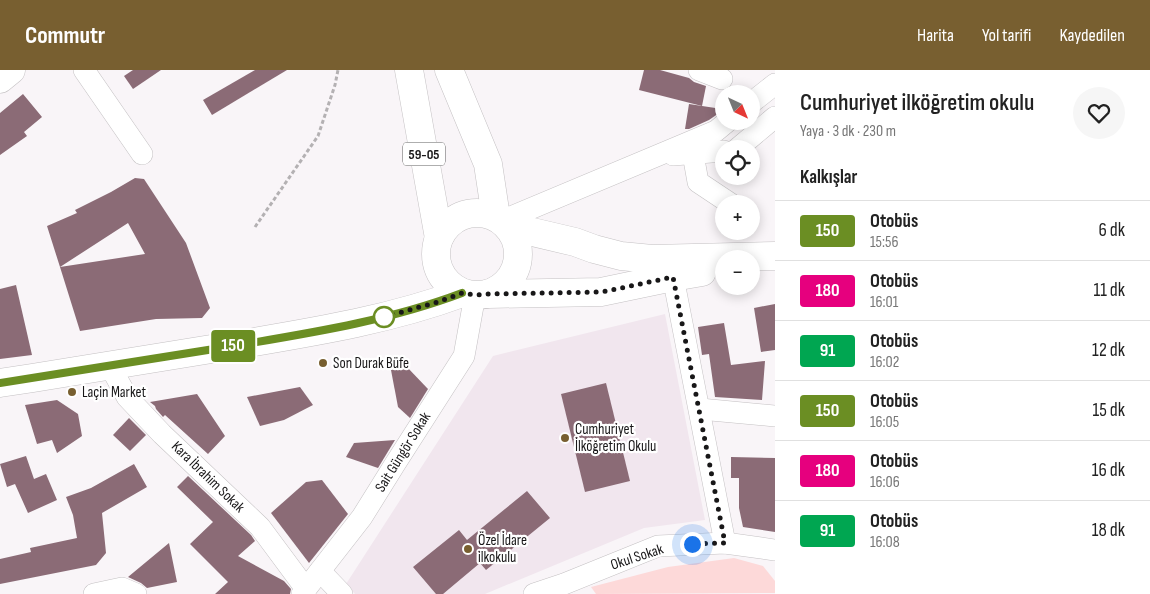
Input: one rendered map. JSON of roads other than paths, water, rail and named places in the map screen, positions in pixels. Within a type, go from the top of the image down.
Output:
[{"type":"main road","points":[[0,79],[11,70]]},
{"type":"main road","name":"59-05","points":[[409,70],[439,238]]},
{"type":"main road","points":[[0,383],[321,331],[501,288],[511,278],[517,265],[518,251],[515,237],[502,221],[488,164],[449,70]]},
{"type":"main road","points":[[715,270],[602,292],[475,294],[450,286],[442,276],[437,264],[436,251],[439,238],[446,226],[456,218],[469,213],[483,213],[502,221],[621,256],[652,259],[775,256]]},
{"type":"main road","points":[[760,262],[775,260]]},
{"type":"street","points":[[84,70],[142,154]]},
{"type":"street","points":[[699,70],[722,79]]},
{"type":"street","points":[[760,96],[775,84]]},
{"type":"street","points":[[748,140],[775,117]]},
{"type":"street","points":[[502,221],[716,130]]},
{"type":"street","points":[[653,157],[715,152]]},
{"type":"street","points":[[693,154],[698,182],[718,195]]},
{"type":"street","points":[[673,277],[725,543]]},
{"type":"street","name":"Sait Güngör Sokak","points":[[304,592],[362,517],[464,356],[475,294]]},
{"type":"street","name":"Kara İbrahim Sokak","points":[[110,366],[127,396],[162,434],[260,527],[304,592]]},
{"type":"street","points":[[700,409],[775,416]]},
{"type":"street","name":"Okul Sokak","points":[[534,594],[566,589],[658,546],[725,543],[775,550]]},
{"type":"street","points":[[320,571],[342,594]]},
{"type":"street","points":[[94,594],[122,588],[136,594]]},
{"type":"place","name":"Son Durak Büfe","points":[[323,363]]},
{"type":"place","name":"Laçin Market","points":[[72,392]]},
{"type":"place","name":"Cumhuriyet İlköğretim Okulu","points":[[565,438]]},
{"type":"place","name":"Özel İdare ilkokulu","points":[[468,549]]}]
